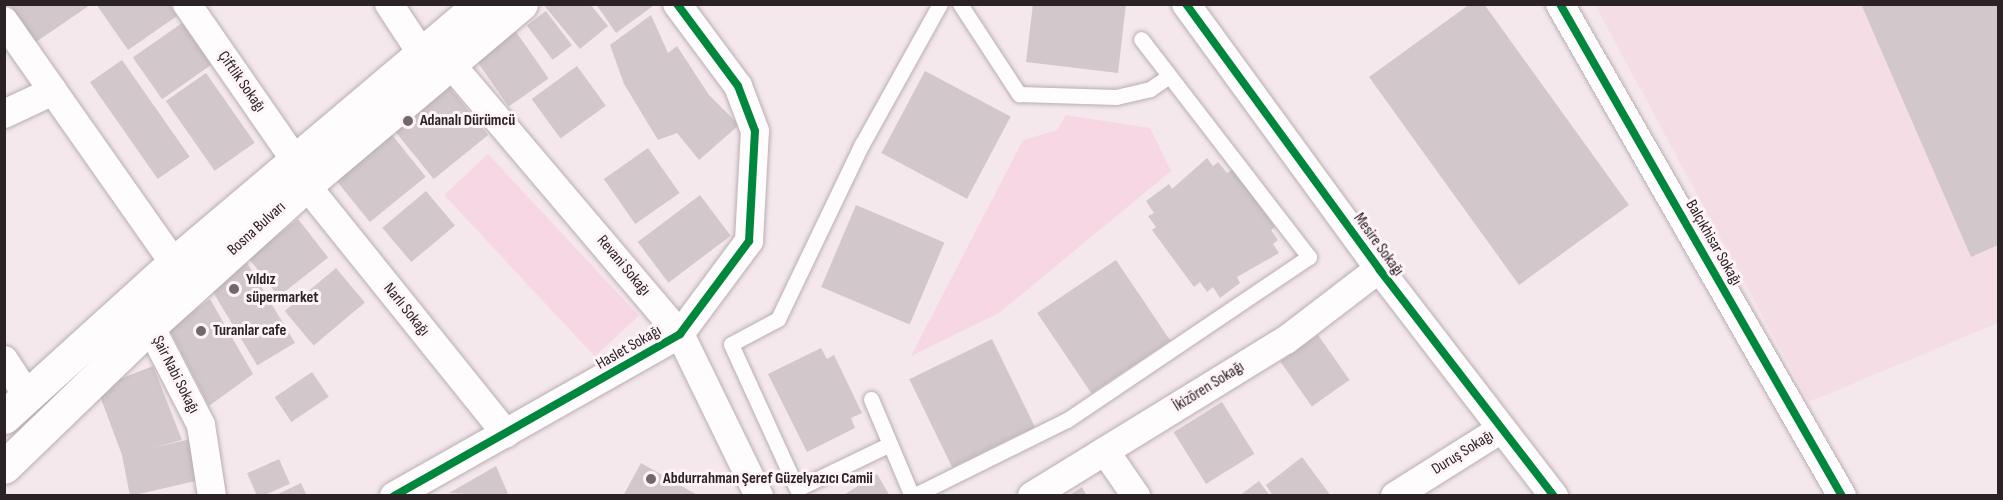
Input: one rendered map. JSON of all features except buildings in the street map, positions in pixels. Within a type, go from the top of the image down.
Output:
[{"type":"main road","name":"Bosna Bulvarı","points":[[436,58],[480,4]]},
{"type":"main road","name":"Bosna Bulvarı","points":[[4,417],[174,263],[300,172],[436,58],[521,4]]},
{"type":"main road","name":"Bosna Bulvarı","points":[[4,467],[150,326],[300,172]]},
{"type":"street","name":"Çiftlik Sokağı","points":[[187,4],[300,172]]},
{"type":"street","name":"Revani Sokağı","points":[[389,4],[680,334],[759,495]]},
{"type":"street","name":"Haslet Sokağı","points":[[394,495],[680,334],[749,241],[755,131],[738,86],[677,4]]},
{"type":"street","name":"Mesire Sokağı","points":[[1186,4],[1379,269],[1500,430],[1554,495]]},
{"type":"street","name":"Balçıkhisar Sokağı","points":[[1560,4],[1842,495]]},
{"type":"street","points":[[4,21],[174,263]]},
{"type":"street","points":[[4,114],[53,91]]},
{"type":"street","name":"Narlı Sokağı","points":[[300,172],[506,434]]},
{"type":"street","name":"İkizören Sokağı","points":[[1032,495],[1286,340],[1379,269]]},
{"type":"street","name":"Şair Nabi Sokağı","points":[[150,326],[201,424],[212,495]]},
{"type":"street","points":[[4,360],[27,395]]},
{"type":"street","name":"Duruş Sokağı","points":[[1395,495],[1500,430]]},
{"type":"street","points":[[1105,451],[1136,495]]},
{"type":"lane","points":[[890,444],[797,489],[731,344],[778,319],[862,144],[940,4]]},
{"type":"lane","points":[[960,4],[1019,94],[1116,97],[1150,89],[1169,76]]},
{"type":"lane","points":[[871,399],[912,495],[1067,420],[1310,256],[1141,39]]},
{"type":"shaded area","points":[[1595,5],[1998,5],[1998,323],[1809,402]]},
{"type":"shaded area","points":[[1066,115],[1150,128],[1171,171],[999,313],[911,356],[1023,140],[1057,130]]},
{"type":"shaded area","points":[[488,154],[639,316],[595,357],[444,195]]},
{"type":"cycle path","points":[[394,496],[680,334],[749,241],[755,131],[738,86],[677,4]]},
{"type":"cycle path","points":[[1186,4],[1379,269],[1554,496]]},
{"type":"cycle path","points":[[1560,4],[1842,496]]},
{"type":"place","name":"Adanalı Dürümcü","points":[[408,121]]},
{"type":"place","name":"Yıldız süpermarket","points":[[234,289]]},
{"type":"place","name":"Turanlar cafe","points":[[201,331]]},
{"type":"place","name":"Abdurrahman Şeref Güzelyazıcı Camii","points":[[651,479]]}]
